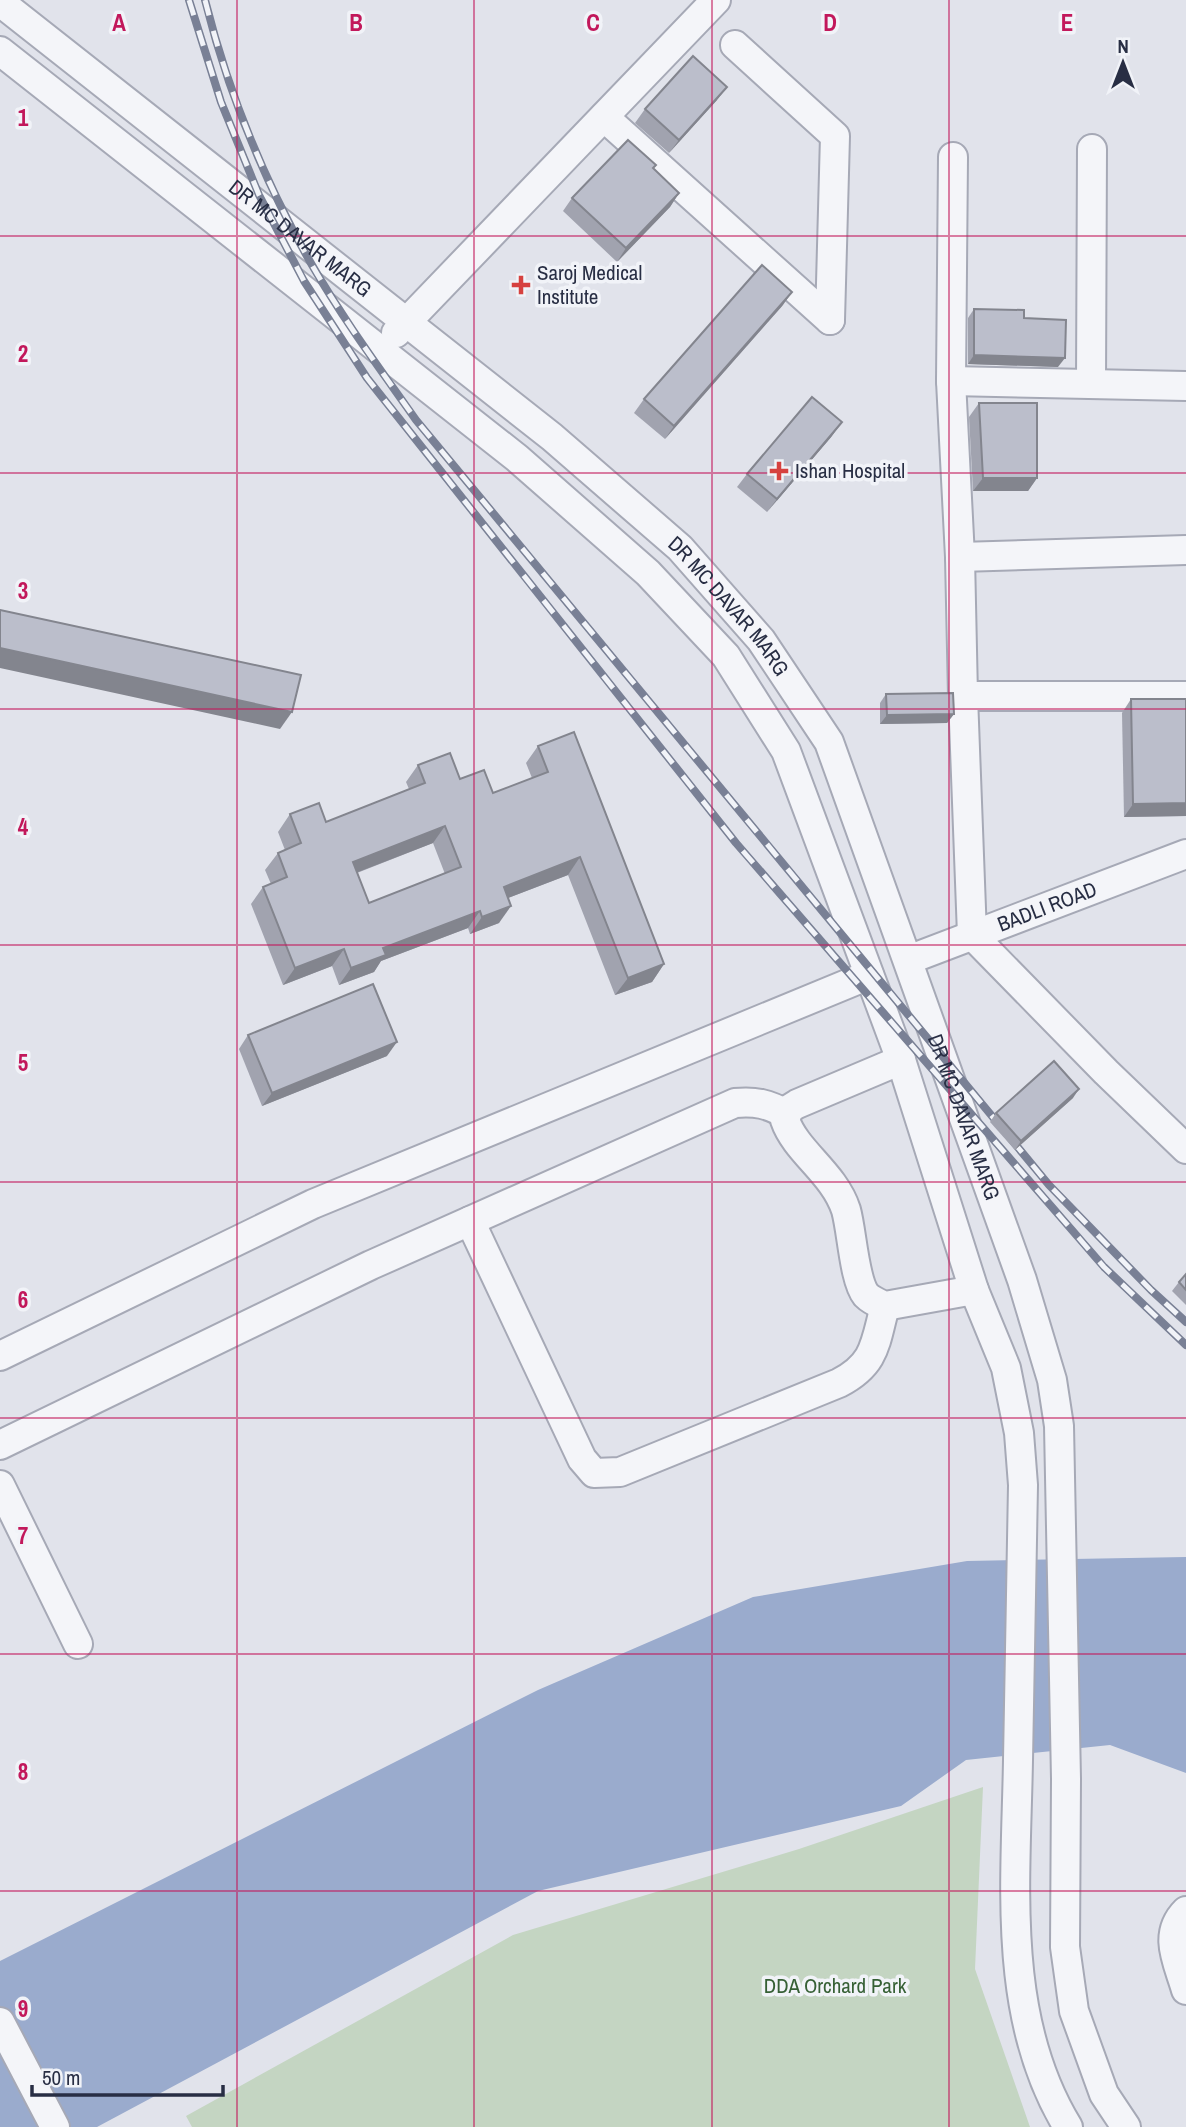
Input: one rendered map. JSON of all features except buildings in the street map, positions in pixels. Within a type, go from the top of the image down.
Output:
[{"type":"street","points":[[380,350],[716,0]]},
{"type":"street","name":"DR MC DAVAR MARG","points":[[0,2],[552,437],[680,548],[761,640],[829,742],[1028,1301],[1052,1380],[1059,1426],[1066,1779],[1065,1947],[1074,2011],[1104,2094],[1126,2127]]},
{"type":"street","points":[[604,117],[830,320],[835,136],[736,45]]},
{"type":"street","points":[[0,51],[517,458],[648,573],[726,656],[786,751],[901,1059],[979,1301],[1006,1368],[1019,1433],[1023,1485],[1015,1937],[1026,2022],[1051,2099],[1068,2127]]},
{"type":"street","points":[[1091,384],[1092,149]]},
{"type":"street","points":[[953,157],[951,381],[960,557],[972,935],[1106,1072],[1186,1149]]},
{"type":"street","points":[[951,381],[1186,386]]},
{"type":"street","points":[[960,557],[1186,550]]},
{"type":"street","points":[[963,696],[1186,696]]},
{"type":"street","name":"BADLI ROAD","points":[[908,960],[1186,854]]},
{"type":"street","points":[[0,1356],[313,1204],[869,975]]},
{"type":"street","points":[[901,1059],[797,1104],[789,1109],[785,1120],[839,1194],[846,1211],[859,1278],[865,1293],[872,1301],[885,1306],[1028,1301]]},
{"type":"street","points":[[0,1445],[370,1265],[736,1103],[755,1101],[786,1114]]},
{"type":"street","points":[[470,1221],[582,1459],[594,1473],[627,1470],[858,1374],[869,1360],[885,1306]]},
{"type":"street","points":[[0,1485],[78,1644]]},
{"type":"street","points":[[1186,1911],[1177,1920],[1172,1932],[1174,1950],[1186,1990]]},
{"type":"street","points":[[0,2022],[55,2127]]},
{"type":"green space","name":"DDA Orchard Park","points":[[983,1787],[975,1969],[1030,2127],[192,2127],[186,2116],[513,1935],[799,1849]]},
{"type":"water","points":[[1186,1557],[1186,1773],[1110,1745],[966,1760],[901,1806],[538,1891],[97,2127],[0,2127],[0,1961],[538,1690],[753,1597],[967,1561]]},
{"type":"railway","points":[[189,0],[221,102],[259,195],[304,281],[367,378],[736,843],[1104,1267],[1186,1345]]},
{"type":"railway","points":[[205,0],[225,69],[249,136],[295,234],[336,305],[416,420],[1049,1185],[1151,1290],[1186,1322]]},
{"type":"place","name":"Saroj Medical Institute","points":[[521,285]]},
{"type":"place","name":"Ishan Hospital","points":[[779,471]]}]
